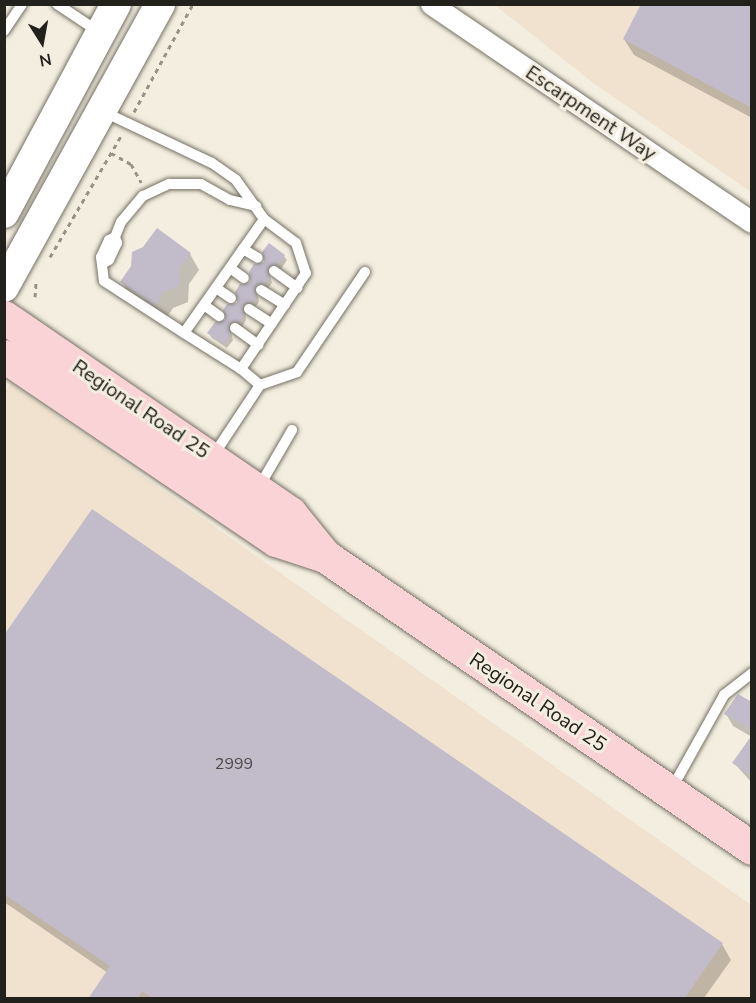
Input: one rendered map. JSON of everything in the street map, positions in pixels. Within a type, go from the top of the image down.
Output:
[{"type":"main road","points":[[4,213],[116,4]]},
{"type":"main road","points":[[4,287],[160,4]]},
{"type":"main road","name":"Regional Road 25","points":[[4,317],[291,513],[325,556]]},
{"type":"main road","name":"Regional Road 25","points":[[4,356],[276,540],[325,556],[670,792],[750,844]]},
{"type":"street","name":"Escarpment Way","points":[[431,4],[752,222]]},
{"type":"lane","points":[[4,31],[22,4]]},
{"type":"lane","points":[[57,4],[101,34]]},
{"type":"lane","points":[[101,111],[212,163],[236,180],[264,219],[297,243],[306,273],[241,369]]},
{"type":"lane","points":[[256,206],[230,200],[201,184],[169,184],[148,194],[120,222],[115,237],[117,243],[109,260],[102,264],[104,281],[241,369],[260,385]]},
{"type":"lane","points":[[184,333],[264,219]]},
{"type":"lane","points":[[243,249],[258,258]]},
{"type":"lane","points":[[230,268],[244,278]]},
{"type":"lane","points":[[274,271],[297,288]]},
{"type":"lane","points":[[213,458],[260,385],[297,372],[365,272]]},
{"type":"lane","points":[[216,288],[231,298]]},
{"type":"lane","points":[[261,290],[285,305]]},
{"type":"lane","points":[[204,305],[219,316]]},
{"type":"lane","points":[[249,309],[272,324]]},
{"type":"lane","points":[[235,328],[258,345]]},
{"type":"lane","points":[[257,490],[292,430]]},
{"type":"lane","points":[[670,792],[724,695],[752,673]]},
{"type":"path","points":[[47,262],[127,125],[193,4]]},
{"type":"path","points":[[111,153],[131,164],[148,194]]},
{"type":"path","points":[[34,297],[41,272]]},
{"type":"shaded area","points":[[495,5],[751,5],[751,192],[592,82]]},
{"type":"shaded area","points":[[11,383],[751,905],[751,998],[5,998],[4,393]]},
{"type":"building","points":[[641,4],[752,4],[752,108],[623,39]]},
{"type":"building","points":[[157,228],[191,253],[180,268],[179,286],[164,292],[155,305],[120,282],[131,266],[132,252],[143,247]]},
{"type":"building","points":[[269,243],[285,255],[278,265],[268,267],[270,277],[265,284],[255,286],[257,296],[253,303],[243,304],[244,315],[239,322],[229,324],[231,334],[224,344],[207,333],[215,322],[225,320],[223,310],[227,304],[237,303],[235,292],[240,284],[250,282],[249,272],[254,264],[264,262],[262,252]]},
{"type":"building","points":[[92,509],[723,943],[684,999],[153,999],[142,991],[138,999],[88,999],[110,966],[4,894],[4,635]]},
{"type":"building","points":[[738,694],[752,702],[752,730],[724,714]]},
{"type":"building","points":[[752,735],[752,776],[732,763]]}]
